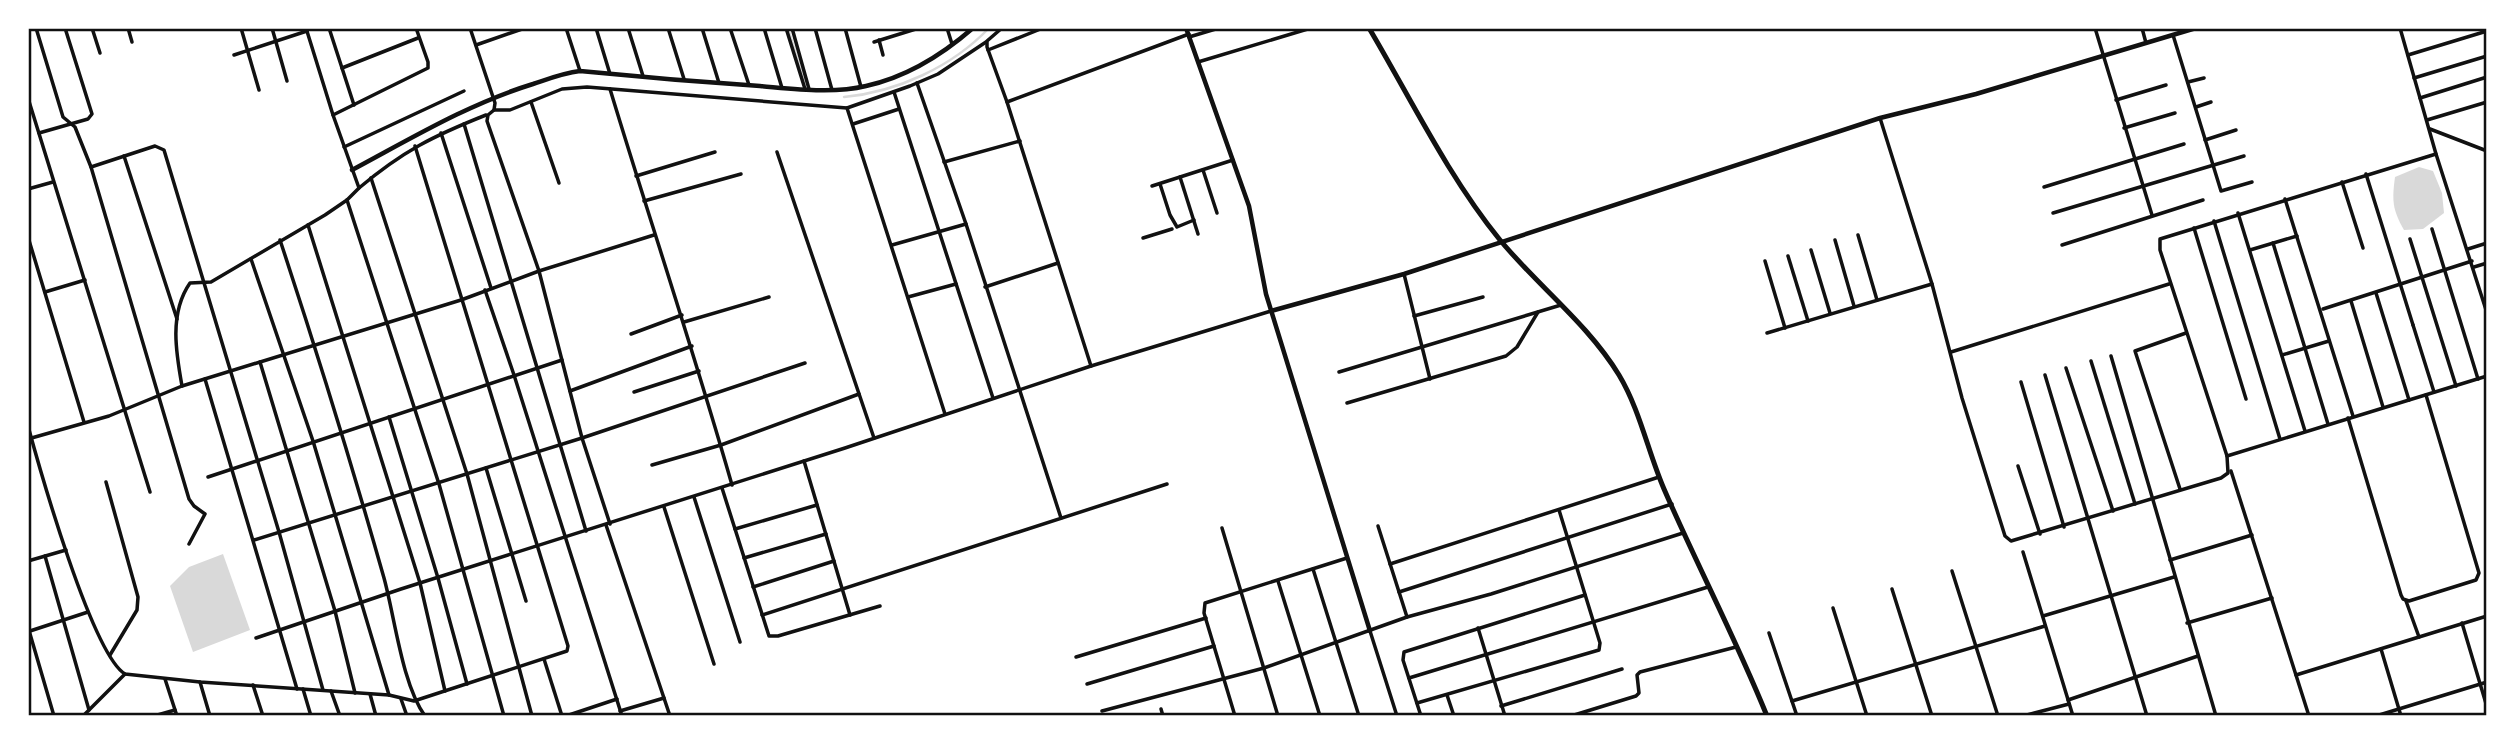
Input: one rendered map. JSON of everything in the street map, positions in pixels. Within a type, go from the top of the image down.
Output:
[{"type":"main road","points":[[1369,28],[1457,178],[1502,241],[1592,338],[1619,376],[1631,398],[1659,477],[1738,646],[1767,716]]},
{"type":"street","points":[[36,28],[63,117],[72,124],[91,167],[188,499],[194,506],[205,511],[205,516],[189,544]]},
{"type":"street","points":[[39,133],[88,119],[92,114],[65,28]]},
{"type":"street","points":[[92,28],[100,53]]},
{"type":"street","points":[[128,28],[132,41]]},
{"type":"street","points":[[241,28],[259,90]]},
{"type":"street","points":[[272,28],[287,81]]},
{"type":"street","points":[[329,28],[354,105]]},
{"type":"street","points":[[333,115],[428,68],[416,28]]},
{"type":"street","points":[[470,28],[494,96],[495,106],[487,121],[539,271],[582,438],[670,716]]},
{"type":"street","points":[[476,45],[525,28]]},
{"type":"street","points":[[566,28],[580,71]]},
{"type":"street","points":[[596,28],[610,74]]},
{"type":"street","points":[[628,28],[643,77]]},
{"type":"street","points":[[668,28],[684,81]]},
{"type":"street","points":[[702,28],[720,83]]},
{"type":"street","points":[[730,28],[749,85]]},
{"type":"street","points":[[764,28],[782,88]]},
{"type":"street","points":[[786,28],[807,89]]},
{"type":"street","points":[[792,28],[807,89]]},
{"type":"street","points":[[816,28],[832,90]]},
{"type":"street","points":[[845,28],[861,87]]},
{"type":"street","points":[[883,55],[876,41],[919,28]]},
{"type":"street","points":[[947,28],[953,46]]},
{"type":"street","points":[[354,173],[455,114],[494,96],[565,74],[580,71],[782,88],[832,90],[861,87],[909,71],[953,46],[973,28]]},
{"type":"street","points":[[495,106],[510,110],[570,88],[847,108],[938,74],[1002,28]]},
{"type":"street","points":[[988,50],[1043,28]]},
{"type":"street","points":[[1186,28],[1249,206],[1271,311],[1396,716]]},
{"type":"street","points":[[1007,102],[1189,36],[1219,28]]},
{"type":"street","points":[[1198,62],[1311,28]]},
{"type":"street","points":[[2095,28],[2152,215]]},
{"type":"street","points":[[2142,28],[2146,43]]},
{"type":"street","points":[[256,638],[1091,366],[1404,274],[1880,118],[1976,94],[2196,28]]},
{"type":"street","points":[[2400,28],[2436,154],[2487,313]]},
{"type":"street","points":[[234,55],[307,30],[359,188]]},
{"type":"street","points":[[2408,55],[2487,31]]},
{"type":"street","points":[[2173,35],[2221,191],[2252,182]]},
{"type":"street","points":[[342,68],[419,38]]},
{"type":"street","points":[[987,41],[1091,366]]},
{"type":"street","points":[[2414,78],[2487,56]]},
{"type":"street","points":[[2420,98],[2487,77]]},
{"type":"street","points":[[2188,82],[2204,78]]},
{"type":"street","points":[[917,83],[966,224],[1061,518]]},
{"type":"street","points":[[2116,100],[2166,85]]},
{"type":"street","points":[[610,89],[654,235],[692,346],[732,485]]},
{"type":"street","points":[[344,146],[464,91]]},
{"type":"street","points":[[894,92],[993,398]]},
{"type":"street","points":[[28,98],[150,492]]},
{"type":"street","points":[[531,102],[559,183]]},
{"type":"street","points":[[2195,107],[2211,102]]},
{"type":"street","points":[[2427,121],[2487,102]]},
{"type":"street","points":[[847,108],[945,414]]},
{"type":"street","points":[[853,124],[900,109]]},
{"type":"street","points":[[2124,128],[2175,113]]},
{"type":"street","points":[[184,386],[176,353],[177,321],[190,283],[211,282],[347,200],[371,178],[415,146],[488,115]]},
{"type":"street","points":[[1880,118],[1932,284],[1962,398],[2005,536],[2011,541],[2064,527],[2221,478],[2230,468]]},
{"type":"street","points":[[464,124],[586,531]]},
{"type":"street","points":[[2429,129],[2487,151]]},
{"type":"street","points":[[2205,139],[2236,130]]},
{"type":"street","points":[[441,133],[491,288]]},
{"type":"street","points":[[944,162],[1020,141]]},
{"type":"street","points":[[2044,187],[2185,144]]},
{"type":"street","points":[[91,167],[155,146],[163,150],[200,282],[279,532],[323,690]]},
{"type":"street","points":[[28,426],[88,612],[111,657],[125,674],[389,695],[414,701],[569,650],[415,146]]},
{"type":"street","points":[[636,176],[715,152]]},
{"type":"street","points":[[777,152],[874,438]]},
{"type":"street","points":[[2309,716],[2170,284],[2160,250],[2160,239],[2436,154]]},
{"type":"street","points":[[124,156],[177,321]]},
{"type":"street","points":[[2053,213],[2244,156]]},
{"type":"street","points":[[1152,186],[1233,160]]},
{"type":"street","points":[[1203,170],[1217,213]]},
{"type":"street","points":[[644,201],[741,174]]},
{"type":"street","points":[[2366,174],[2434,393]]},
{"type":"street","points":[[1180,177],[1198,234]]},
{"type":"street","points":[[371,178],[467,474],[532,716]]},
{"type":"street","points":[[28,189],[53,181]]},
{"type":"street","points":[[2342,183],[2363,248]]},
{"type":"street","points":[[1160,184],[1177,227],[1194,220]]},
{"type":"street","points":[[2285,199],[2329,341],[2401,596],[2406,601],[2418,637]]},
{"type":"street","points":[[347,200],[439,484],[504,716]]},
{"type":"street","points":[[2062,245],[2203,200]]},
{"type":"street","points":[[2238,213],[2305,431]]},
{"type":"street","points":[[2214,221],[2280,439]]},
{"type":"street","points":[[892,245],[966,224]]},
{"type":"street","points":[[308,225],[419,583],[445,691]]},
{"type":"street","points":[[2194,228],[2246,399]]},
{"type":"street","points":[[1143,238],[1172,229]]},
{"type":"street","points":[[2432,229],[2478,379]]},
{"type":"street","points":[[30,439],[125,410],[205,379],[461,300],[512,280],[654,235]]},
{"type":"street","points":[[1858,235],[1877,300]]},
{"type":"street","points":[[2250,250],[2297,236]]},
{"type":"street","points":[[28,237],[84,422]]},
{"type":"street","points":[[2410,239],[2456,386]]},
{"type":"street","points":[[280,240],[364,506],[389,594],[414,701],[425,716]]},
{"type":"street","points":[[1835,240],[1854,306]]},
{"type":"street","points":[[2273,243],[2328,424]]},
{"type":"street","points":[[2468,249],[2487,243]]},
{"type":"street","points":[[1811,250],[1830,313]]},
{"type":"street","points":[[1788,256],[1808,320]]},
{"type":"street","points":[[251,259],[313,441],[389,695]]},
{"type":"street","points":[[1765,261],[1785,328]]},
{"type":"street","points":[[2323,309],[2472,261]]},
{"type":"street","points":[[985,287],[1058,263]]},
{"type":"street","points":[[2474,267],[2487,263]]},
{"type":"street","points":[[1404,274],[1430,379]]},
{"type":"street","points":[[46,292],[85,280]]},
{"type":"street","points":[[908,297],[956,284]]},
{"type":"street","points":[[1767,333],[1932,284]]},
{"type":"street","points":[[1951,352],[2170,284]]},
{"type":"street","points":[[485,290],[621,714],[664,698]]},
{"type":"street","points":[[2481,292],[2487,290]]},
{"type":"street","points":[[2376,293],[2409,400]]},
{"type":"street","points":[[684,322],[769,297]]},
{"type":"street","points":[[1414,316],[1483,297]]},
{"type":"street","points":[[2351,301],[2383,407]]},
{"type":"street","points":[[1339,372],[1561,305]]},
{"type":"street","points":[[1347,403],[1506,356],[1517,347],[1538,312]]},
{"type":"street","points":[[631,334],[682,315]]},
{"type":"street","points":[[2180,489],[2135,351],[2186,333]]},
{"type":"street","points":[[2282,355],[2329,341]]},
{"type":"street","points":[[570,391],[692,346]]},
{"type":"street","points":[[2111,356],[2216,716]]},
{"type":"street","points":[[208,477],[286,449],[562,360]]},
{"type":"street","points":[[2091,361],[2135,504]]},
{"type":"street","points":[[260,362],[310,523],[355,693]]},
{"type":"street","points":[[254,540],[439,484],[805,363]]},
{"type":"street","points":[[2066,368],[2113,511]]},
{"type":"street","points":[[634,392],[699,371]]},
{"type":"street","points":[[2045,375],[2147,716]]},
{"type":"street","points":[[2227,456],[2487,377]]},
{"type":"street","points":[[205,379],[280,631],[311,716]]},
{"type":"street","points":[[2021,382],[2064,527]]},
{"type":"street","points":[[652,465],[720,444],[859,394]]},
{"type":"street","points":[[2406,601],[2476,580],[2479,573],[2426,395]]},
{"type":"street","points":[[389,417],[467,684]]},
{"type":"street","points":[[804,461],[849,615]]},
{"type":"street","points":[[2018,466],[2040,534]]},
{"type":"street","points":[[486,468],[526,601]]},
{"type":"street","points":[[1390,564],[1659,477]]},
{"type":"street","points":[[106,482],[138,597],[137,610],[111,657]]},
{"type":"street","points":[[762,615],[1167,484]]},
{"type":"street","points":[[722,488],[767,632],[773,638],[880,607]]},
{"type":"street","points":[[694,497],[740,642]]},
{"type":"street","points":[[1399,592],[1672,504]]},
{"type":"street","points":[[735,529],[817,505]]},
{"type":"street","points":[[664,507],[713,664]]},
{"type":"street","points":[[1417,703],[1599,650],[1601,647],[1559,510]]},
{"type":"street","points":[[1378,526],[1407,617]]},
{"type":"street","points":[[1222,528],[1278,716]]},
{"type":"street","points":[[1102,711],[1264,668],[1407,617],[1577,568],[1685,532]]},
{"type":"street","points":[[744,558],[826,534]]},
{"type":"street","points":[[2170,560],[2252,535]]},
{"type":"street","points":[[28,561],[66,550]]},
{"type":"street","points":[[2023,552],[2073,716]]},
{"type":"street","points":[[45,556],[88,708]]},
{"type":"street","points":[[1236,716],[1206,618],[1203,607],[1205,603],[1347,558]]},
{"type":"street","points":[[753,587],[834,561]]},
{"type":"street","points":[[1313,569],[1359,716]]},
{"type":"street","points":[[1952,571],[1998,716]]},
{"type":"street","points":[[2043,616],[2174,577]]},
{"type":"street","points":[[1278,581],[1321,716]]},
{"type":"street","points":[[1409,678],[1710,586]]},
{"type":"street","points":[[1892,589],[1932,716]]},
{"type":"street","points":[[1421,716],[1403,660],[1404,652],[1585,594]]},
{"type":"street","points":[[2187,623],[2272,598]]},
{"type":"street","points":[[1833,608],[1867,716]]},
{"type":"street","points":[[54,716],[28,630],[88,612]]},
{"type":"street","points":[[2296,675],[2487,616]]},
{"type":"street","points":[[1076,657],[1206,618]]},
{"type":"street","points":[[2462,623],[2487,707]]},
{"type":"street","points":[[1792,701],[2045,626]]},
{"type":"street","points":[[1478,627],[1505,716]]},
{"type":"street","points":[[1769,633],[1797,716]]},
{"type":"street","points":[[1087,684],[1214,646]]},
{"type":"street","points":[[1571,716],[1636,696],[1639,693],[1637,675],[1640,672],[1738,646]]},
{"type":"street","points":[[2381,649],[2401,716]]},
{"type":"street","points":[[2023,716],[2198,656]]},
{"type":"street","points":[[544,659],[564,716],[617,699]]},
{"type":"street","points":[[1502,706],[1622,669]]},
{"type":"street","points":[[83,716],[88,708],[125,674]]},
{"type":"street","points":[[165,679],[177,716]]},
{"type":"street","points":[[200,682],[210,716]]},
{"type":"street","points":[[2376,716],[2487,682]]},
{"type":"street","points":[[253,685],[263,716]]},
{"type":"street","points":[[331,691],[340,716]]},
{"type":"street","points":[[370,694],[376,716]]},
{"type":"street","points":[[1447,694],[1454,716]]},
{"type":"street","points":[[401,699],[407,716]]},
{"type":"street","points":[[1161,709],[1163,716]]},
{"type":"street","points":[[154,716],[175,710]]},
{"type":"shaded area","points":[[2419,167],[2433,171],[2442,193],[2444,213],[2423,229],[2404,230],[2394,204],[2395,177]]},
{"type":"shaded area","points":[[223,554],[250,630],[193,652],[170,586],[189,567]]},
{"type":"waterway","points":[[788,28],[805,84]]},
{"type":"waterway","points":[[844,97],[884,90],[941,66],[989,28]]}]
